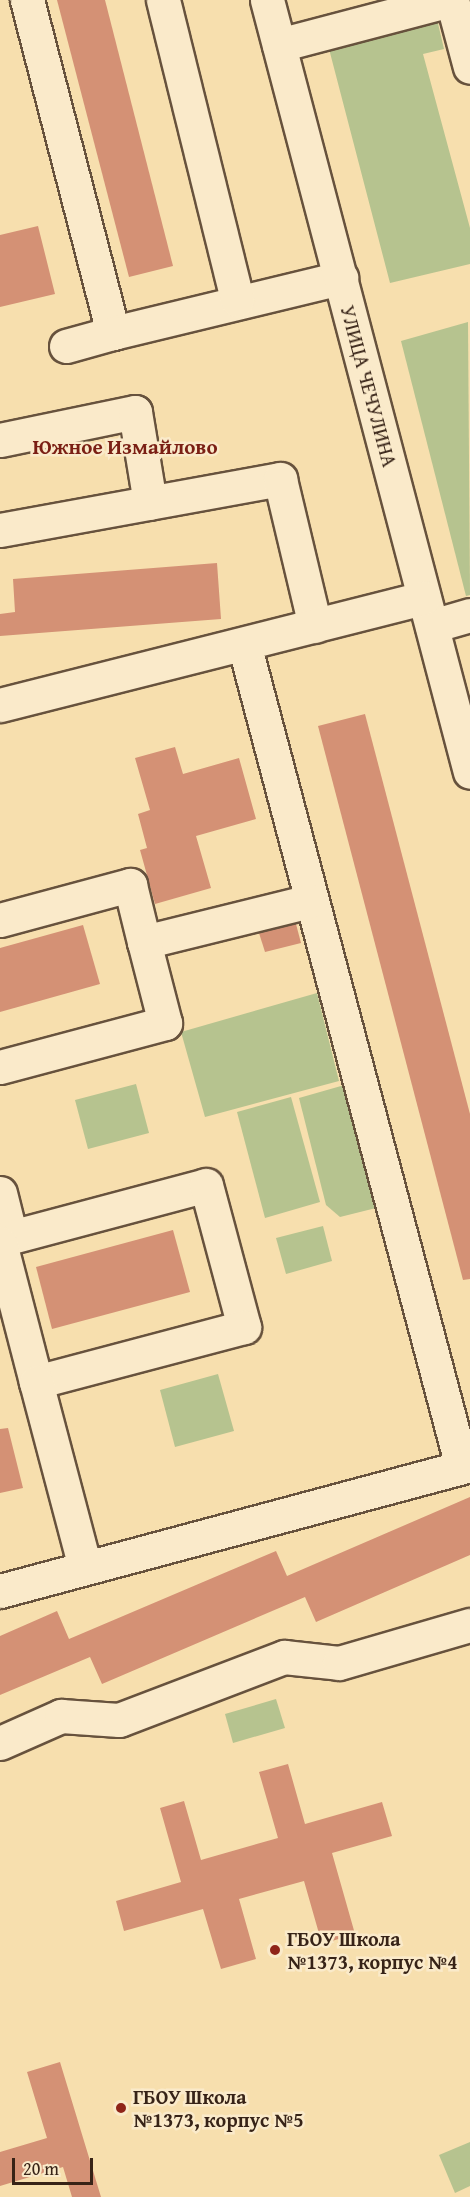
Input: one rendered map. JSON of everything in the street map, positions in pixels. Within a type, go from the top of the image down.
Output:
[{"type":"street","points":[[27,0],[113,333]]},
{"type":"street","points":[[163,0],[237,300]]},
{"type":"street","name":"УЛИЦА ЧЕЧУЛИНА","points":[[267,0],[470,772]]},
{"type":"street","points":[[279,45],[451,0],[470,67]]},
{"type":"street","points":[[66,346],[237,300],[341,278]]},
{"type":"street","points":[[0,440],[135,412],[150,503]]},
{"type":"street","points":[[0,530],[280,479],[315,626]]},
{"type":"street","points":[[0,705],[315,626],[428,612],[470,615]]},
{"type":"street","points":[[0,1591],[466,1466],[310,901],[244,644]]},
{"type":"street","points":[[0,920],[129,885],[165,1023],[0,1067]]},
{"type":"street","points":[[144,942],[310,901]]},
{"type":"street","points":[[0,1240],[206,1185],[244,1327],[36,1382]]},
{"type":"street","points":[[0,1193],[8,1224],[0,1240],[85,1568]]},
{"type":"street","points":[[0,1743],[61,1716],[119,1720],[284,1657],[339,1663],[470,1625]]},
{"type":"green space","points":[[436,15],[444,49],[423,54],[470,228],[470,264],[390,283],[328,45]]},
{"type":"green space","points":[[468,322],[470,595],[466,596],[401,341]]},
{"type":"green space","points":[[317,993],[339,1081],[205,1117],[181,1032]]},
{"type":"green space","points":[[136,1084],[149,1133],[88,1149],[75,1100]]},
{"type":"green space","points":[[348,1084],[380,1207],[340,1217],[326,1205],[299,1098]]},
{"type":"green space","points":[[291,1097],[320,1202],[265,1218],[237,1112]]},
{"type":"green space","points":[[323,1226],[332,1261],[286,1274],[276,1238]]},
{"type":"green space","points":[[218,1374],[234,1431],[175,1447],[160,1390]]},
{"type":"green space","points":[[276,1699],[285,1728],[233,1743],[225,1714]]},
{"type":"green space","points":[[470,2142],[470,2186],[455,2193],[439,2155]]},
{"type":"building","points":[[57,0],[105,0],[173,266],[129,277]]},
{"type":"building","points":[[38,226],[55,294],[0,307],[0,235]]},
{"type":"building","points":[[217,563],[221,619],[0,636],[0,614],[15,612],[13,579]]},
{"type":"building","points":[[365,714],[470,1114],[470,1279],[463,1280],[318,726]]},
{"type":"building","points":[[175,747],[183,774],[239,758],[256,819],[196,836],[211,888],[155,904],[140,850],[147,848],[138,814],[150,810],[135,758]]},
{"type":"building","points":[[296,924],[301,943],[265,952],[259,933]]},
{"type":"building","points":[[83,925],[100,984],[0,1012],[0,948]]},
{"type":"building","points":[[173,1230],[190,1292],[52,1329],[36,1267]]},
{"type":"building","points":[[8,1428],[23,1488],[0,1493],[0,1429]]},
{"type":"building","points":[[470,1497],[470,1555],[316,1622],[305,1597],[102,1684],[90,1657],[0,1695],[0,1636],[57,1611],[69,1639],[276,1551],[287,1576]]},
{"type":"building","points":[[288,1764],[305,1824],[382,1802],[392,1836],[332,1853],[355,1934],[322,1944],[304,1881],[239,1899],[256,1959],[221,1969],[203,1909],[124,1931],[116,1901],[181,1882],[160,1808],[184,1801],[201,1860],[278,1838],[259,1772]]},
{"type":"building","points":[[60,2062],[101,2197],[72,2197],[63,2167],[0,2186],[0,2152],[47,2138],[27,2072]]},
{"type":"place","name":"ГБОУ Школа №1373, корпус №4","points":[[275,1950]]},
{"type":"place","name":"ГБОУ Школа №1373, корпус №5","points":[[121,2108]]},
{"type":"district","name":"Южное Измайлово","points":[[125,447]]}]
